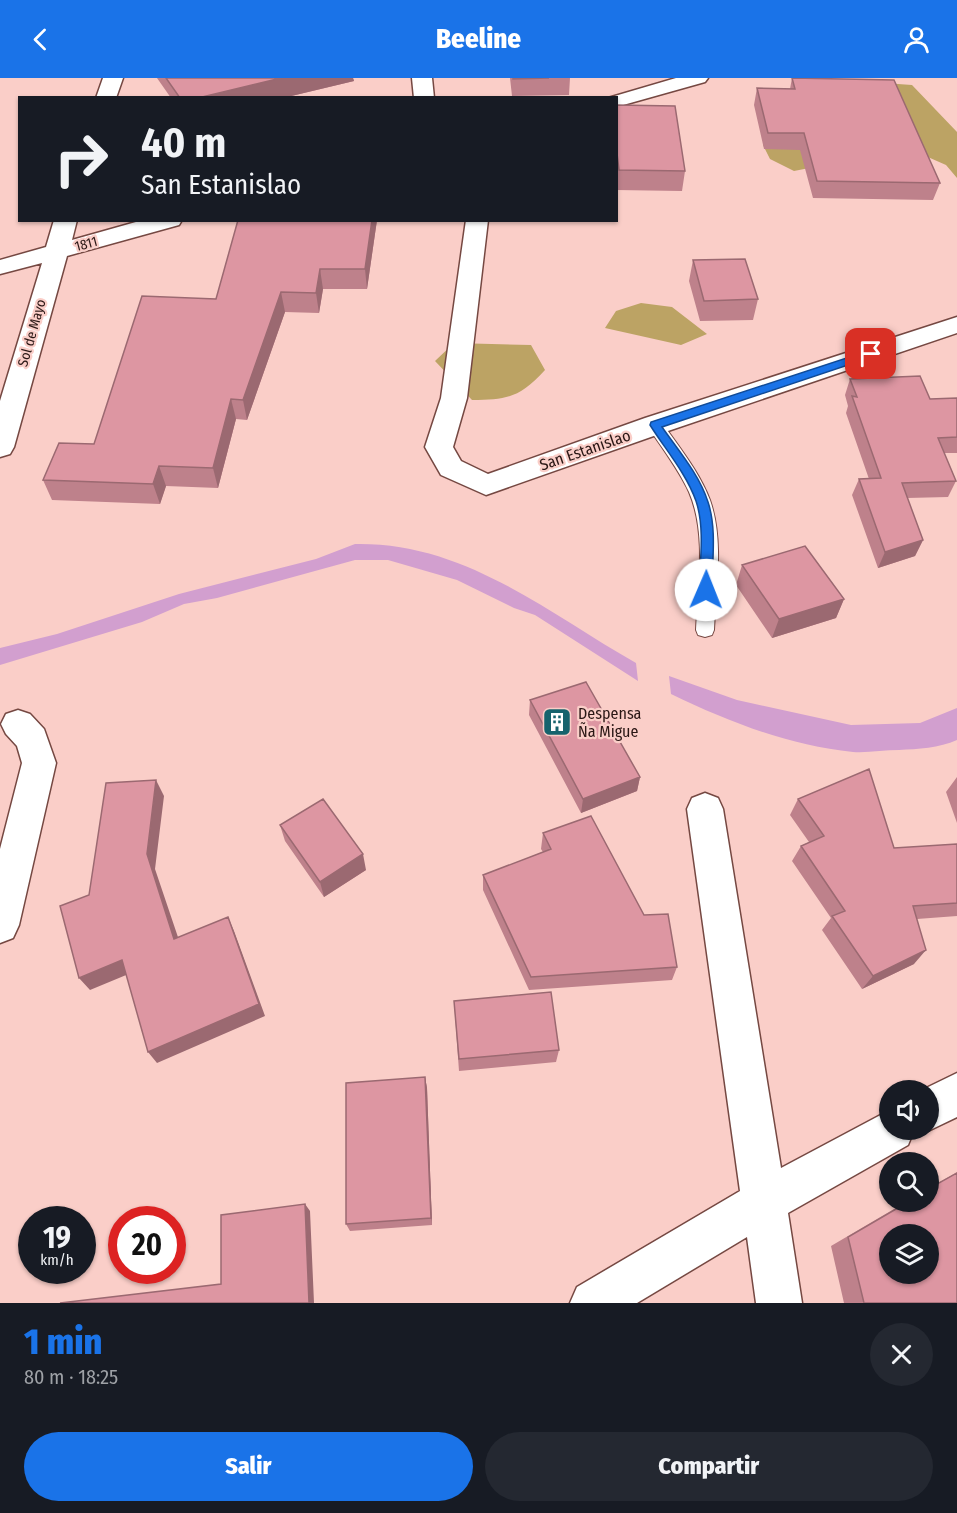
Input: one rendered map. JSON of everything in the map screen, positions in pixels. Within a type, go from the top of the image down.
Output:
[{"type":"street","points":[[107,96],[113,78]]},
{"type":"street","points":[[422,78],[424,96]]},
{"type":"street","points":[[618,100],[698,78]]},
{"type":"street","name":"Sol de Mayo","points":[[0,447],[65,222]]},
{"type":"street","name":"1811","points":[[0,267],[164,222]]},
{"type":"street","name":"San Estanislao","points":[[477,222],[454,398],[439,447],[451,468],[486,485],[655,425],[957,325]]},
{"type":"street","points":[[0,925],[39,763],[32,739],[9,725]]},
{"type":"street","points":[[705,809],[779,1303]]},
{"type":"street","points":[[939,1104],[957,1094]]},
{"type":"street","points":[[593,1303],[763,1202],[879,1138]]},
{"type":"lane","points":[[655,425],[692,479],[702,502],[707,530],[705,630]]},
{"type":"shaded area","points":[[813,78],[912,85],[957,132],[957,178],[946,165],[921,154],[845,161],[794,171],[770,159],[763,145],[830,95]]},
{"type":"shaded area","points":[[641,303],[672,307],[707,334],[681,345],[605,328],[616,311]]},
{"type":"shaded area","points":[[454,343],[531,345],[545,370],[528,386],[513,395],[504,398],[472,400],[435,361]]},
{"type":"shaded area","points":[[355,544],[395,546],[469,567],[537,602],[636,663],[638,681],[535,615],[514,608],[457,580],[388,560],[355,560],[217,598],[184,604],[142,622],[0,665],[0,648],[57,634],[179,594],[316,559]]},
{"type":"shaded area","points":[[669,676],[737,700],[851,725],[920,723],[957,708],[957,740],[928,748],[864,752],[805,744],[737,723],[671,694]]},
{"type":"building","points":[[166,78],[281,78],[206,96],[179,96]]},
{"type":"building","points":[[792,78],[894,80],[940,183],[817,181],[804,133],[768,133],[757,88],[795,89]]},
{"type":"building","points":[[618,105],[675,106],[685,171],[619,170]]},
{"type":"building","points":[[237,222],[372,222],[365,269],[320,269],[316,293],[281,292],[243,400],[231,399],[213,468],[159,466],[153,484],[43,480],[59,443],[94,444],[142,296],[216,299]]},
{"type":"building","points":[[745,259],[758,299],[704,301],[693,260]]},
{"type":"building","points":[[920,376],[930,399],[957,398],[957,437],[938,438],[956,481],[902,483],[923,540],[885,552],[859,479],[881,478],[852,396],[857,397],[850,379]]},
{"type":"building","points":[[805,546],[844,599],[779,619],[742,565]]},
{"type":"building","points":[[586,682],[640,777],[583,799],[530,700]]},
{"type":"building","points":[[869,769],[894,848],[957,844],[957,903],[913,906],[926,950],[873,976],[832,916],[845,911],[801,846],[824,836],[798,799]]},
{"type":"building","points":[[156,780],[147,854],[174,939],[228,917],[259,1004],[148,1052],[122,960],[79,978],[60,906],[89,895],[106,783]]},
{"type":"building","points":[[323,799],[363,854],[320,882],[280,825]]},
{"type":"building","points":[[591,816],[644,915],[668,914],[677,967],[531,977],[483,875],[551,849],[543,833]]},
{"type":"building","points":[[551,992],[559,1050],[459,1059],[454,1001]]},
{"type":"building","points":[[425,1077],[431,1218],[346,1224],[346,1083]]},
{"type":"building","points":[[957,1173],[957,1303],[864,1303],[848,1237],[891,1212],[939,1212],[939,1183]]},
{"type":"building","points":[[305,1204],[309,1303],[60,1303],[221,1284],[221,1215]]},
{"type":"place","name":"Despensa Ña Migue","points":[[557,722]]},
{"type":"route","points":[[706,590],[707,530],[702,502],[692,479],[655,425],[871,354]]}]
